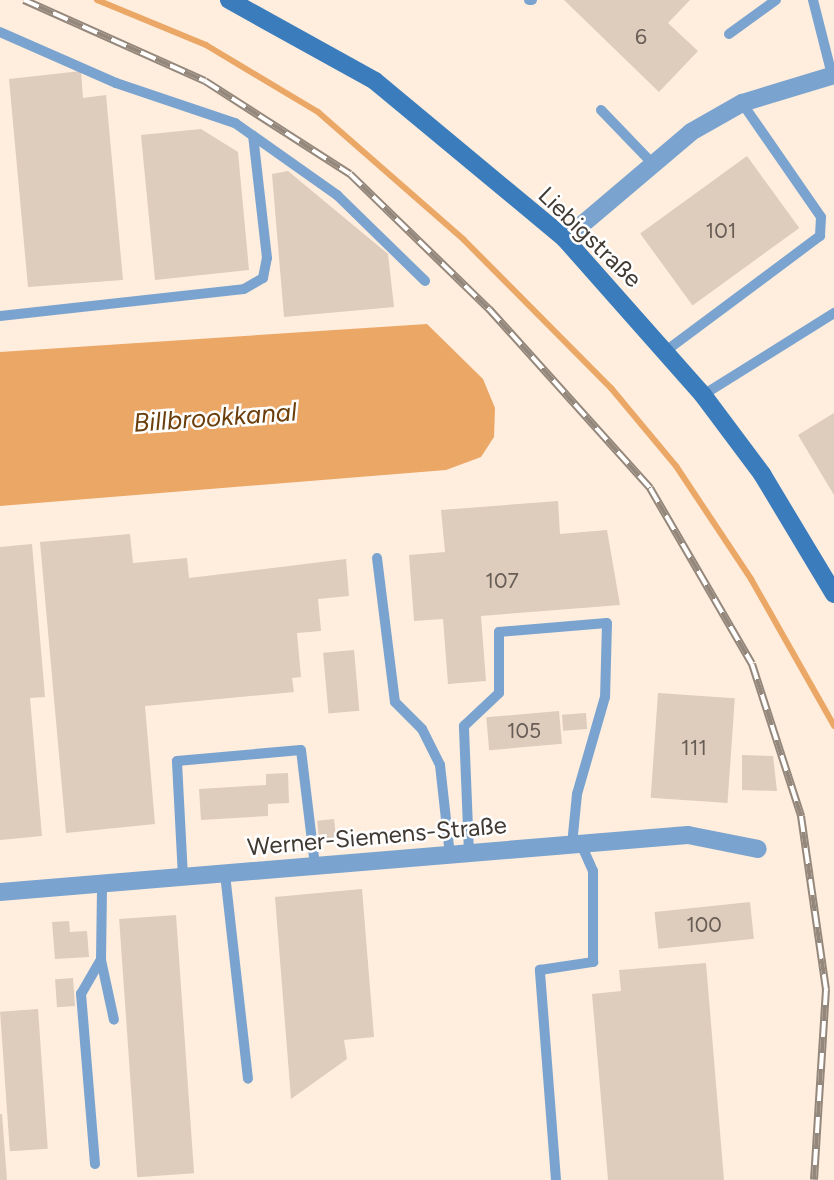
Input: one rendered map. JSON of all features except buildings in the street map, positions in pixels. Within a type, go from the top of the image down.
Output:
[{"type":"main road","name":"Liebigstraße","points":[[229,0],[375,81],[565,239],[667,350],[703,395],[762,474],[834,594]]},
{"type":"street","points":[[565,239],[651,162],[742,103],[833,75]]},
{"type":"street","name":"Werner-Siemens-Straße","points":[[0,892],[688,835],[758,849]]},
{"type":"lane","points":[[729,34],[776,0]]},
{"type":"lane","points":[[813,0],[833,75]]},
{"type":"lane","points":[[0,32],[116,83],[234,123],[337,195],[425,281]]},
{"type":"lane","points":[[667,350],[820,236],[821,217],[742,103]]},
{"type":"lane","points":[[601,110],[651,162]]},
{"type":"lane","points":[[0,316],[244,289],[263,278],[267,257],[253,136]]},
{"type":"lane","points":[[703,395],[834,313]]},
{"type":"lane","points":[[377,558],[394,702],[422,729],[440,765],[450,855]]},
{"type":"lane","points":[[469,853],[464,726],[499,693],[499,632],[607,623],[605,696],[577,794],[577,844],[593,872],[593,962],[540,970],[556,1180]]},
{"type":"lane","points":[[183,877],[177,761],[301,750],[314,866]]},
{"type":"lane","points":[[225,874],[248,1079]]},
{"type":"lane","points":[[102,884],[101,960],[114,1020]]},
{"type":"lane","points":[[94,1164],[81,994],[101,960]]},
{"type":"water","name":"Billbrookkanal","points":[[427,324],[483,379],[495,408],[494,437],[481,457],[446,470],[0,506],[0,352]]},
{"type":"waterway","points":[[97,0],[206,45],[318,112],[464,240],[611,388],[676,466],[751,579],[834,726]]},
{"type":"railway","points":[[24,0],[205,81],[350,174],[489,309],[650,488],[752,664],[801,816],[826,989],[814,1180]]}]
